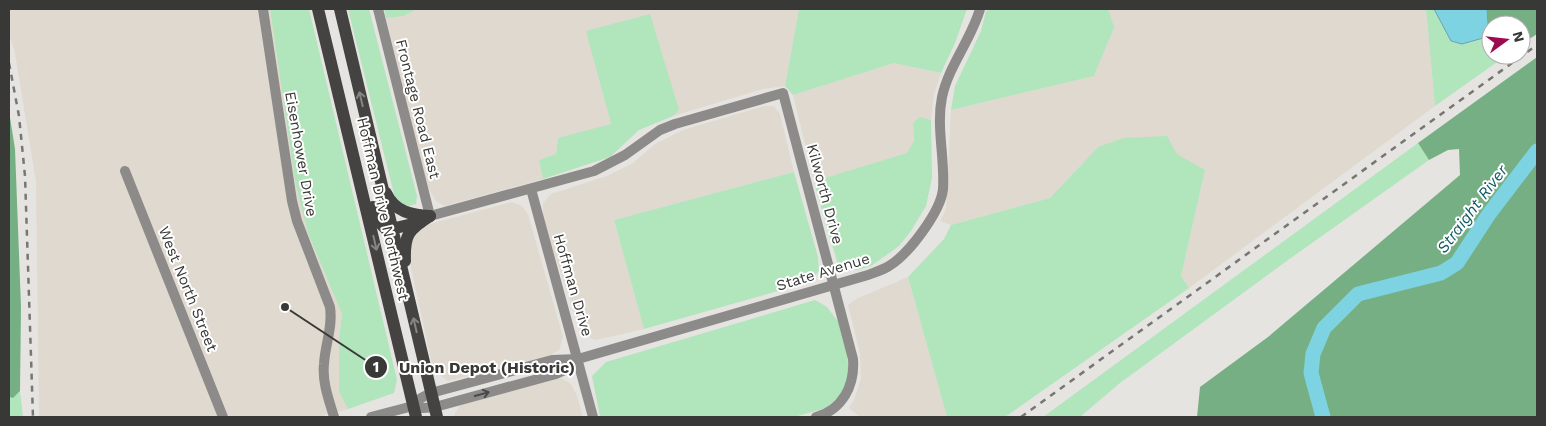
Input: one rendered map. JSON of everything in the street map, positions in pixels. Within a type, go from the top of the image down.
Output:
[{"type":"main road","name":"Hoffman Drive Northwest","points":[[318,9],[415,412]]},
{"type":"main road","name":"Hoffman Drive Northwest","points":[[340,9],[436,412]]},
{"type":"main road","points":[[343,112],[378,221],[387,230],[393,230],[425,219]]},
{"type":"main road","points":[[382,184],[389,199],[400,210],[425,219]]},
{"type":"main road","points":[[406,288],[405,243],[408,232],[413,226],[425,219]]},
{"type":"street","name":"Eisenhower Drive","points":[[262,9],[292,201],[297,221],[331,313],[331,331],[324,364],[324,381],[334,417]]},
{"type":"street","name":"Frontage Road East","points":[[378,9],[425,219]]},
{"type":"street","name":"State Avenue","points":[[578,359],[868,275],[890,266],[919,235],[934,213],[943,191],[940,116],[943,96],[951,71],[975,26],[980,9]]},
{"type":"street","name":"Kilworth Drive","points":[[531,189],[594,171],[610,164],[645,140],[675,124],[783,93],[853,360],[853,378],[839,404],[831,411],[816,417]]},
{"type":"street","name":"West North Street","points":[[125,171],[223,417]]},
{"type":"street","points":[[425,219],[531,189]]},
{"type":"street","name":"Hoffman Drive","points":[[531,189],[593,417]]},
{"type":"street","points":[[415,412],[421,398],[431,393],[552,360],[578,359]]},
{"type":"street","points":[[371,417],[415,412],[423,408],[436,412],[556,374],[578,359]]},
{"type":"shaded area","points":[[9,9],[270,9],[284,101],[308,233],[342,314],[339,338],[339,392],[348,409],[318,417],[39,417],[36,182],[15,53],[9,34]]},
{"type":"shaded area","points":[[417,9],[799,9],[785,86],[763,89],[673,116],[679,110],[587,31],[611,125],[558,138],[556,154],[539,160],[543,179],[445,206],[436,201],[427,186],[386,18],[404,16]]},
{"type":"shaded area","points":[[1108,9],[1426,9],[1435,106],[1189,288],[1181,276],[1205,170],[1098,147],[1050,198],[951,225],[940,221],[946,209],[951,110],[1094,76],[1113,27]]},
{"type":"shaded area","points":[[894,63],[941,73],[934,94],[931,120],[920,117],[913,123],[914,141],[908,153],[818,180],[816,189],[793,95]]},
{"type":"shaded area","points":[[764,106],[774,106],[780,114],[794,172],[614,220],[644,329],[596,340],[583,335],[543,221],[543,203],[551,194],[607,176],[633,163],[655,144],[683,130]]},
{"type":"shaded area","points":[[512,202],[522,206],[528,214],[563,337],[559,350],[549,356],[448,381],[436,372],[431,360],[409,259],[409,239],[426,225]]},
{"type":"shaded area","points":[[908,277],[947,417],[860,417],[849,408],[854,400],[861,378],[860,354],[848,305],[856,299]]},
{"type":"shaded area","points":[[561,378],[571,384],[577,396],[583,417],[453,417],[460,405]]},
{"type":"green space","points":[[270,9],[309,9],[397,380],[394,393],[348,409],[339,392],[339,338],[342,314],[308,233],[296,185]]},
{"type":"green space","points":[[348,9],[369,9],[417,196],[416,204],[406,207],[395,198]]},
{"type":"green space","points":[[384,9],[417,9],[404,16],[386,18]]},
{"type":"green space","points":[[799,9],[967,9],[955,43],[941,73],[894,63],[793,95],[785,86]]},
{"type":"green space","points":[[995,9],[1108,9],[1114,27],[1094,76],[951,110],[955,86],[981,31],[986,11]]},
{"type":"green space","points":[[1426,9],[1434,9],[1451,41],[1462,44],[1481,39],[1481,65],[1493,65],[1435,106]]},
{"type":"green space","points":[[1487,9],[1537,9],[1537,34],[1531,38],[1531,15],[1487,15]]},
{"type":"green space","points":[[650,14],[679,110],[673,116],[639,130],[610,157],[543,179],[539,160],[556,154],[558,138],[611,124],[586,31]]},
{"type":"green space","points":[[1537,57],[1537,417],[1197,417],[1200,387],[1268,337],[1460,175],[1459,149],[1448,150],[1429,160],[1418,143],[1526,65],[1531,65],[1531,61]]},
{"type":"green space","points":[[9,111],[15,149],[21,307],[20,391],[13,398],[9,397]]},
{"type":"green space","points":[[920,117],[931,120],[932,178],[926,206],[911,231],[899,246],[871,266],[857,270],[838,265],[816,189],[818,180],[907,153],[914,141],[913,123]]},
{"type":"green space","points":[[1167,136],[1177,154],[1205,170],[1181,276],[1189,288],[1005,417],[947,417],[908,277],[944,239],[951,225],[1050,198],[1098,147],[1124,138]]},
{"type":"green space","points":[[1418,143],[1429,160],[1120,383],[1080,417],[1043,417]]},
{"type":"green space","points":[[794,172],[818,257],[819,271],[810,282],[644,329],[614,220]]},
{"type":"green space","points":[[815,300],[827,307],[840,324],[847,353],[849,377],[839,397],[826,408],[794,417],[600,417],[592,376],[606,362]]},
{"type":"green space","points":[[20,391],[23,417],[9,417],[9,397],[13,398]]},
{"type":"water","points":[[1434,9],[1487,9],[1487,15],[1481,15],[1481,39],[1462,44],[1451,41]]},
{"type":"waterway","name":"Straight River","points":[[1323,417],[1311,373],[1313,354],[1324,328],[1358,294],[1441,273],[1457,263],[1489,214],[1537,151]]},
{"type":"railway","points":[[1021,417],[1537,45]]},
{"type":"railway","points":[[9,63],[19,116],[25,176],[33,417]]},
{"type":"place","name":"Union Depot (Historic)","points":[[285,307]]}]
